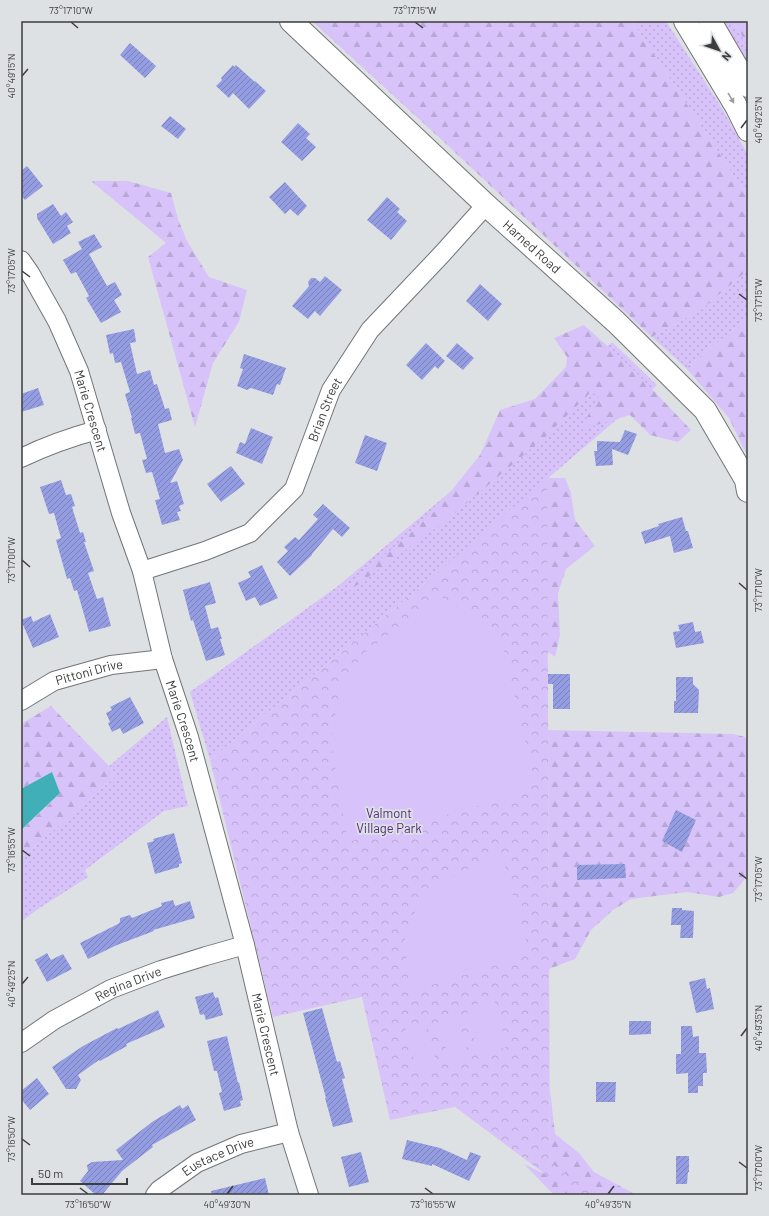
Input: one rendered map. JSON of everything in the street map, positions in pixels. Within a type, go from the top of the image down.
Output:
[{"type":"main road","name":"Harned Road","points":[[291,21],[486,205],[616,322],[705,410],[746,480],[748,491]]},
{"type":"main road","points":[[685,21],[748,130]]},
{"type":"main road","points":[[710,21],[748,86]]},
{"type":"street","name":"Brian Street","points":[[142,571],[206,551],[250,533],[294,489],[331,390],[370,330],[486,205]]},
{"type":"street","name":"Marie Crescent","points":[[21,260],[57,321],[80,372],[121,513],[142,571],[163,659],[188,737],[245,945],[289,1132],[309,1195]]},
{"type":"street","points":[[21,458],[37,450],[97,430]]},
{"type":"street","name":"Pittoni Drive","points":[[21,701],[54,681],[111,665],[163,659]]},
{"type":"street","name":"Regina Drive","points":[[21,1043],[54,1020],[111,989],[161,970],[245,945]]},
{"type":"street","name":"Eustace Drive","points":[[155,1195],[159,1190],[197,1163],[241,1144],[289,1132]]},
{"type":"green space","points":[[312,21],[632,21],[748,197],[748,270],[702,309],[652,337],[444,142]]},
{"type":"green space","points":[[632,21],[666,21],[723,110],[748,155],[748,197]]},
{"type":"green space","points":[[719,21],[733,21],[748,46],[748,68]]},
{"type":"green space","points":[[733,21],[748,21],[748,46]]},
{"type":"green space","points":[[91,181],[128,181],[171,193],[178,219],[187,241],[209,277],[247,290],[239,322],[213,363],[195,427],[148,257],[166,243]]},
{"type":"green space","points":[[748,270],[748,318],[686,368],[652,337],[702,309]]},
{"type":"green space","points":[[748,318],[748,457],[729,418],[686,368]]},
{"type":"green space","points":[[584,325],[636,372],[691,430],[678,442],[650,435],[630,415],[580,430],[599,395],[590,393],[545,437],[443,523],[325,608],[435,511],[480,455],[500,410],[535,399],[566,367],[567,357],[554,338]]},
{"type":"green space","points":[[612,342],[657,385],[429,580],[210,760],[190,692],[338,586],[469,476]]},
{"type":"green space","points":[[547,478],[565,478],[571,493],[575,520],[595,546],[566,569],[558,593],[560,635],[555,657],[534,642],[429,580]]},
{"type":"green space","name":"Valmont Village Park","points":[[547,478],[550,1162],[594,1195],[573,1195],[455,1107],[390,1120],[362,997],[273,1017],[210,760],[429,580]]},
{"type":"green space","points":[[439,596],[499,631],[534,779],[525,793],[348,842],[331,742],[339,692],[363,654]]},
{"type":"green space","points":[[51,706],[109,766],[116,776],[21,858],[21,830],[60,793],[52,772],[21,789],[21,727],[24,722]]},
{"type":"green space","points":[[167,717],[188,806],[164,811],[85,870],[88,877],[38,909],[21,922],[21,858],[116,776],[109,766]]},
{"type":"green space","points":[[548,730],[733,734],[745,737],[748,742],[748,873],[744,880],[733,893],[719,897],[687,892],[631,899],[613,910],[591,930],[575,959],[549,969]]},
{"type":"green space","points":[[501,853],[529,950],[523,957],[409,992],[405,936],[423,891]]},
{"type":"green space","points":[[494,999],[507,1047],[479,1055],[466,1007]]},
{"type":"green space","points":[[456,1012],[469,1056],[450,1062],[437,1018]]},
{"type":"green space","points":[[424,1021],[437,1065],[417,1071],[405,1027]]},
{"type":"green space","points":[[550,1090],[555,1134],[579,1153],[594,1172],[635,1195],[554,1195],[524,1164],[545,1174],[550,1162]]},
{"type":"water","points":[[52,772],[60,793],[21,830],[21,789]]},
{"type":"building","points":[[130,43],[156,66],[145,78],[120,55]]},
{"type":"building","points":[[233,65],[234,67],[236,65],[266,91],[249,109],[233,93],[229,98],[216,86]]},
{"type":"building","points":[[170,116],[186,129],[178,139],[161,126]]},
{"type":"building","points":[[298,123],[310,134],[306,138],[316,147],[302,161],[281,142]]},
{"type":"building","points":[[27,166],[43,186],[25,200],[21,195],[21,171]]},
{"type":"building","points":[[285,182],[307,206],[298,216],[290,209],[285,214],[269,197]]},
{"type":"building","points":[[387,197],[400,209],[397,212],[407,221],[391,240],[367,220]]},
{"type":"building","points":[[53,204],[61,216],[66,212],[73,222],[67,226],[71,233],[53,244],[37,218],[37,214]]},
{"type":"building","points":[[94,234],[102,247],[89,254],[107,286],[115,282],[122,295],[114,300],[121,312],[101,323],[86,298],[89,296],[76,272],[71,274],[63,260],[82,249],[78,242]]},
{"type":"building","points":[[325,276],[342,290],[320,316],[315,311],[308,319],[292,306],[309,286],[308,282],[311,278],[315,278],[320,282]]},
{"type":"building","points":[[480,284],[502,304],[488,321],[466,301]]},
{"type":"building","points":[[134,329],[136,342],[130,343],[137,374],[150,370],[154,385],[157,384],[165,409],[169,408],[172,420],[158,424],[165,453],[179,449],[183,460],[170,483],[177,481],[184,504],[179,506],[181,511],[177,512],[180,520],[162,525],[155,500],[160,499],[152,472],[146,473],[142,460],[147,459],[140,433],[135,434],[125,394],[130,392],[121,362],[115,363],[113,353],[110,354],[106,335]]},
{"type":"building","points":[[426,343],[445,361],[438,369],[435,366],[422,380],[406,365]]},
{"type":"building","points":[[457,343],[474,358],[463,370],[446,356]]},
{"type":"building","points":[[244,354],[286,368],[280,385],[277,384],[273,395],[251,388],[247,390],[237,386],[243,369],[240,368]]},
{"type":"building","points":[[38,388],[44,405],[21,412],[21,394]]},
{"type":"building","points":[[251,428],[273,437],[262,464],[236,453],[240,442],[245,444]]},
{"type":"building","points":[[625,430],[637,434],[628,455],[612,449],[613,465],[596,466],[594,451],[597,451],[597,441],[620,442]]},
{"type":"building","points":[[365,435],[387,443],[377,471],[355,463]]},
{"type":"building","points":[[231,466],[245,484],[221,502],[207,484]]},
{"type":"building","points":[[61,480],[66,495],[71,494],[75,506],[72,507],[80,533],[83,532],[86,542],[84,542],[94,571],[88,573],[97,599],[103,597],[111,626],[89,632],[77,590],[74,591],[70,578],[67,579],[56,540],[61,538],[54,513],[49,514],[40,487]]},
{"type":"building","points":[[323,504],[350,528],[342,537],[333,529],[312,555],[290,576],[277,562],[288,551],[284,547],[295,537],[299,540],[318,519],[313,515]]},
{"type":"building","points":[[682,517],[693,548],[674,553],[670,536],[645,544],[641,532],[659,526],[658,524]]},
{"type":"building","points":[[262,565],[278,598],[260,606],[255,597],[246,601],[238,583],[251,577],[248,572]]},
{"type":"building","points":[[210,582],[216,603],[205,606],[211,629],[218,627],[225,655],[206,661],[193,620],[191,621],[183,590]]},
{"type":"building","points":[[50,614],[59,637],[33,648],[21,620],[31,616],[33,622]]},
{"type":"building","points":[[693,622],[695,632],[701,631],[704,643],[676,648],[673,632],[680,631],[678,625]]},
{"type":"building","points":[[548,674],[570,674],[570,709],[553,709],[553,684],[548,684]]},
{"type":"building","points":[[676,677],[693,677],[693,684],[699,690],[698,713],[674,713],[674,701],[676,701]]},
{"type":"building","points":[[130,697],[144,723],[123,734],[120,728],[112,732],[106,713],[112,710],[110,707]]},
{"type":"building","points":[[676,810],[696,820],[682,852],[662,841]]},
{"type":"building","points":[[174,833],[182,863],[179,864],[179,867],[155,874],[147,843],[154,841],[153,839]]},
{"type":"building","points":[[625,864],[626,878],[577,880],[577,865]]},
{"type":"building","points":[[173,900],[175,906],[190,901],[195,918],[153,930],[154,931],[117,945],[88,959],[80,943],[118,924],[120,922],[120,918],[130,915],[132,918],[162,906],[161,903]]},
{"type":"building","points":[[672,908],[682,908],[682,910],[694,911],[693,938],[680,938],[681,925],[671,925]]},
{"type":"building","points":[[47,953],[51,960],[63,954],[72,969],[47,982],[35,960]]},
{"type":"building","points":[[705,978],[707,989],[710,988],[714,1009],[696,1013],[689,982]]},
{"type":"building","points":[[213,992],[215,998],[218,997],[223,1015],[206,1020],[204,1014],[200,1015],[195,997]]},
{"type":"building","points":[[322,1008],[337,1062],[340,1061],[345,1078],[342,1079],[353,1122],[333,1127],[303,1013]]},
{"type":"building","points":[[158,1010],[165,1027],[126,1044],[127,1046],[100,1061],[99,1060],[78,1075],[81,1080],[76,1089],[66,1089],[52,1067],[83,1046],[117,1028],[118,1029]]},
{"type":"building","points":[[629,1021],[651,1021],[651,1034],[629,1035]]},
{"type":"building","points":[[681,1026],[692,1026],[693,1037],[699,1036],[699,1053],[706,1053],[707,1073],[703,1073],[703,1086],[698,1086],[698,1093],[688,1093],[688,1073],[676,1074],[676,1054],[681,1054]]},
{"type":"building","points":[[227,1036],[243,1100],[240,1101],[241,1106],[224,1111],[219,1093],[222,1092],[217,1071],[214,1071],[207,1041]]},
{"type":"building","points":[[37,1078],[49,1094],[30,1110],[21,1099],[21,1091]]},
{"type":"building","points":[[596,1082],[616,1082],[615,1102],[596,1102]]},
{"type":"building","points":[[180,1105],[182,1109],[188,1105],[196,1120],[152,1145],[153,1147],[122,1171],[102,1195],[96,1195],[80,1181],[88,1171],[87,1165],[92,1162],[123,1160],[116,1150],[152,1122]]},
{"type":"building","points":[[407,1140],[440,1148],[467,1160],[470,1152],[481,1156],[469,1181],[432,1164],[432,1166],[402,1159]]},
{"type":"building","points":[[361,1152],[369,1182],[349,1187],[341,1157]]},
{"type":"building","points":[[676,1156],[689,1156],[687,1184],[676,1184]]},
{"type":"building","points":[[265,1178],[269,1195],[212,1195],[211,1191]]}]
